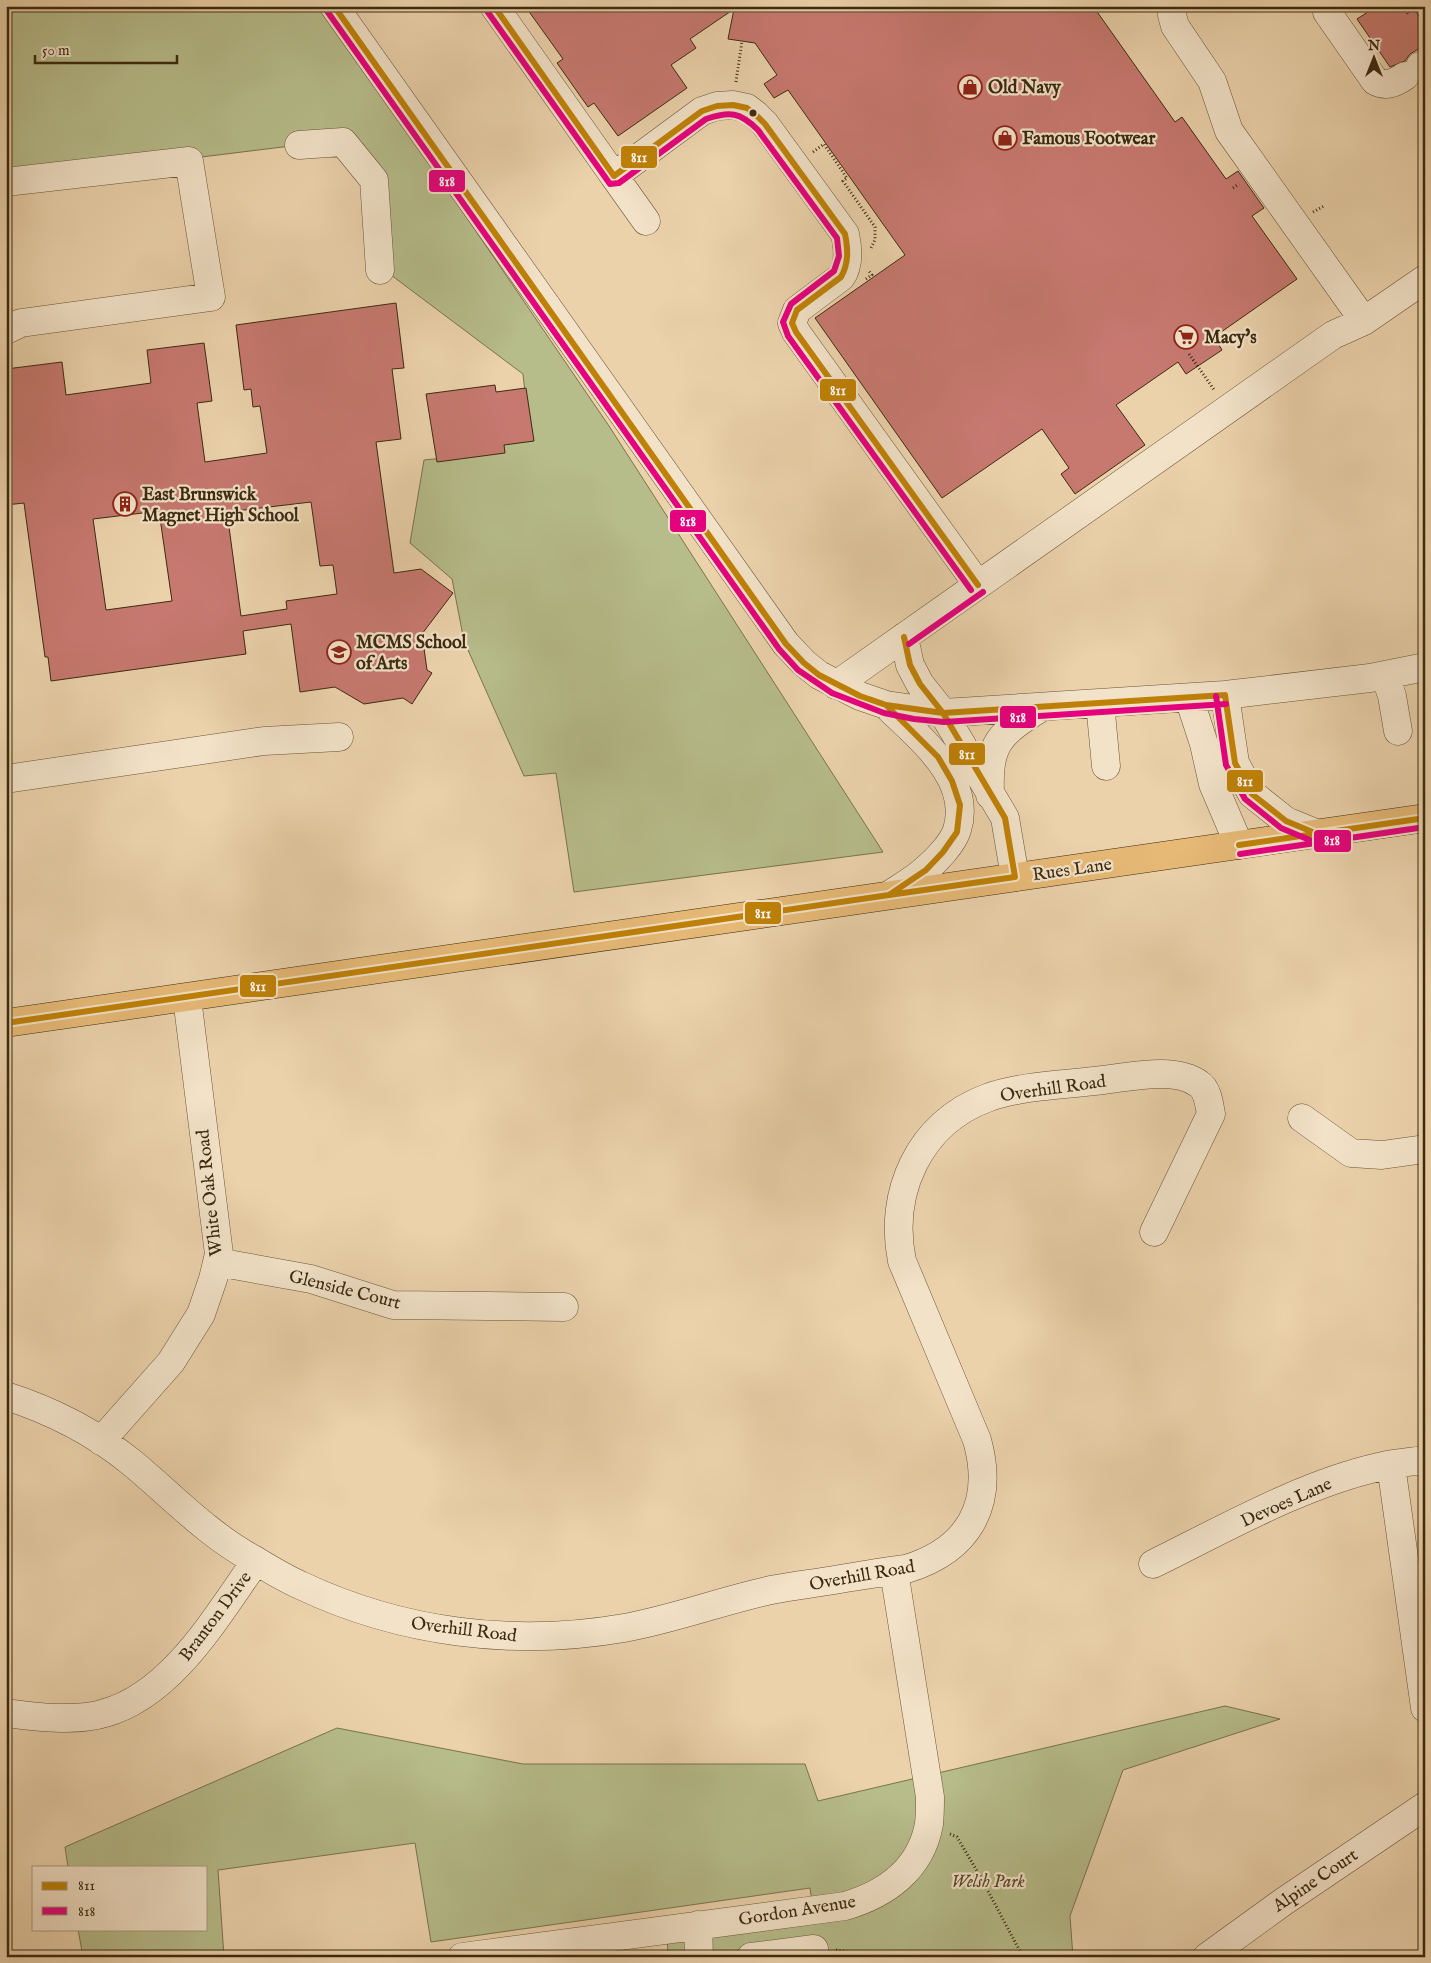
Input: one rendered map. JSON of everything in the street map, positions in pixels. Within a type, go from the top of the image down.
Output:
[{"type":"main road","name":"Rues Lane","points":[[6,1023],[1425,818]]},
{"type":"street","points":[[334,6],[786,644],[804,663],[836,684],[886,704],[943,713],[1224,695],[1297,688],[1425,667]]},
{"type":"street","points":[[494,6],[646,221]]},
{"type":"street","points":[[1172,6],[1175,26],[1212,81],[1229,131],[1364,321]]},
{"type":"street","points":[[1326,6],[1327,12],[1375,81],[1381,84],[1391,84],[1417,69]]},
{"type":"street","points":[[614,176],[702,112],[718,106],[734,105],[747,108],[765,124],[845,234],[847,244],[846,270],[841,277],[796,310],[792,323],[796,332],[978,586]]},
{"type":"street","points":[[299,144],[343,142],[374,180],[380,270]]},
{"type":"street","points":[[6,182],[189,161],[211,297],[21,323],[6,330]]},
{"type":"street","points":[[836,684],[1334,335],[1364,321],[1425,279]]},
{"type":"street","points":[[904,637],[910,665],[920,684],[943,713],[1005,818],[1015,877]]},
{"type":"street","points":[[1385,675],[1392,696],[1398,730]]},
{"type":"street","points":[[1224,695],[1235,763],[1252,794],[1286,821],[1315,833]]},
{"type":"street","points":[[1189,698],[1204,744],[1213,784],[1239,845]]},
{"type":"street","points":[[1100,703],[1106,766]]},
{"type":"street","points":[[886,704],[938,757],[952,781],[960,805],[957,832],[943,852],[926,870],[889,895]]},
{"type":"street","points":[[990,795],[989,769],[997,743],[1011,726],[1042,707]]},
{"type":"street","points":[[6,779],[264,741],[339,737]]},
{"type":"street","name":"White Oak Road","points":[[101,1441],[170,1362],[201,1314],[219,1254],[186,998]]},
{"type":"street","name":"Overhill Road","points":[[6,1396],[60,1417],[101,1441],[129,1461],[205,1527],[256,1561],[299,1585],[342,1603],[403,1622],[458,1632],[513,1637],[568,1635],[623,1628],[771,1590],[894,1571],[925,1564],[942,1554],[957,1541],[974,1517],[981,1498],[984,1479],[982,1459],[977,1440],[902,1261],[899,1247],[898,1218],[908,1176],[921,1150],[940,1128],[962,1110],[988,1098],[1016,1090],[1156,1074],[1183,1076],[1200,1084],[1208,1095],[1212,1114],[1154,1232]]},
{"type":"street","points":[[1302,1118],[1351,1153],[1382,1155],[1425,1149]]},
{"type":"street","name":"Glenside Court","points":[[217,1262],[311,1280],[393,1304],[564,1307]]},
{"type":"street","name":"Devoes Lane","points":[[1153,1564],[1295,1495],[1334,1480],[1391,1465],[1425,1460]]},
{"type":"street","points":[[1391,1465],[1425,1708]]},
{"type":"street","name":"Branton Drive","points":[[6,1713],[72,1717],[105,1713],[136,1700],[186,1658],[256,1561]]},
{"type":"street","name":"Gordon Avenue","points":[[462,1957],[513,1953],[698,1925],[845,1906],[866,1900],[884,1890],[901,1876],[914,1860],[924,1840],[928,1824],[930,1797],[894,1571]]},
{"type":"street","name":"Alpine Court","points":[[1207,1957],[1283,1902],[1425,1806]]},
{"type":"street","points":[[698,1925],[699,1957]]},
{"type":"street","points":[[752,1957],[814,1949]]},
{"type":"path","points":[[843,181],[875,227],[874,244],[867,251]]},
{"type":"path","points":[[1242,182],[1245,187]]},
{"type":"path","points":[[864,280],[872,275],[866,268]]},
{"type":"path","points":[[1189,354],[1217,394]]},
{"type":"path","points":[[928,1824],[957,1837],[1024,1957]]},
{"type":"green space","points":[[6,6],[319,6],[413,139],[609,426],[883,852],[574,892],[556,773],[524,776],[464,641],[452,579],[410,543],[424,460],[503,452],[502,444],[530,440],[523,374],[387,272],[374,180],[343,142],[299,145],[6,181]]},
{"type":"green space","name":"Welsh Park","points":[[1225,1706],[1280,1719],[1123,1770],[1070,1916],[1073,1957],[668,1957],[667,1929],[813,1909],[810,1888],[431,1942],[415,1843],[218,1870],[224,1957],[83,1957],[78,1930],[208,1930],[208,1866],[68,1866],[65,1847],[337,1728],[523,1764],[805,1764],[818,1801]]},
{"type":"building","points":[[525,6],[1093,6],[1175,122],[1182,117],[1226,179],[1238,171],[1264,208],[1252,216],[1297,279],[1214,337],[1222,350],[1186,374],[1178,362],[1116,405],[1145,445],[1075,494],[1061,474],[1069,468],[1042,429],[942,498],[815,318],[905,255],[788,90],[774,98],[764,84],[777,75],[755,43],[728,39],[734,9],[690,39],[696,48],[671,65],[687,88],[618,136],[594,103],[588,107],[557,63],[563,59]]},
{"type":"building","points":[[1377,6],[1402,6],[1407,14],[1414,9],[1425,25],[1425,45],[1410,54],[1405,61],[1390,67],[1357,19]]},
{"type":"building","name":"East Brunswick Magnet High School","points":[[396,303],[404,368],[392,369],[401,439],[376,442],[394,573],[421,569],[453,593],[422,634],[427,670],[432,673],[412,704],[403,698],[364,704],[335,687],[300,692],[291,624],[243,631],[246,654],[51,681],[48,657],[45,657],[24,503],[6,505],[6,421],[11,420],[6,369],[62,362],[66,395],[151,383],[147,350],[204,343],[212,401],[197,403],[205,462],[267,453],[260,406],[253,407],[251,389],[244,390],[236,325]],"holes":[[[311,502],[320,566],[333,565],[337,594],[286,601],[287,609],[241,616],[227,512]],[[159,511],[172,601],[106,610],[93,519]]]},
{"type":"building","points":[[495,385],[496,392],[526,388],[534,441],[504,445],[505,453],[437,462],[426,394]]},
{"type":"transit line","name":"811","points":[[6,1023],[889,895],[926,870],[943,852],[957,832],[960,805],[952,781],[938,757],[886,705],[860,696],[819,675],[804,663],[786,644],[334,6]]},
{"type":"transit line","name":"811","points":[[494,6],[614,176],[702,111],[717,106],[733,105],[747,108],[765,124],[845,234],[846,240],[847,261],[844,272],[841,277],[797,310],[792,323],[796,332],[978,585]]},
{"type":"transit line","name":"818","points":[[327,11],[779,649],[798,670],[832,693],[884,713],[944,722],[1226,704]]},
{"type":"transit line","name":"818","points":[[487,11],[610,184],[619,183],[706,119],[728,114],[740,116],[758,130],[837,238],[839,256],[834,271],[791,304],[783,322],[788,336],[971,590]]},
{"type":"transit line","name":"818","points":[[909,644],[983,592]]},
{"type":"transit line","name":"811","points":[[904,637],[910,665],[920,684],[943,713],[1005,818],[1015,877]]},
{"type":"transit line","name":"811","points":[[1225,695],[1235,763],[1252,794],[1286,821],[1315,833]]},
{"type":"transit line","name":"811","points":[[869,699],[886,705],[943,713],[1225,695]]},
{"type":"transit line","name":"818","points":[[1216,696],[1226,765],[1245,799],[1281,828],[1312,841]]},
{"type":"transit line","name":"811","points":[[1239,845],[1425,818]]},
{"type":"transit line","name":"818","points":[[1240,854],[1425,827]]},
{"type":"transit line","name":"811","points":[[889,895],[1015,877]]},
{"type":"place","name":"Old Navy","points":[[970,87]]},
{"type":"place","name":"Famous Footwear","points":[[1005,138]]},
{"type":"place","name":"Macy's","points":[[1186,337]]},
{"type":"place","name":"East Brunswick Magnet High School","points":[[125,504]]},
{"type":"place","name":"MCMS School of Arts","points":[[339,652]]}]
